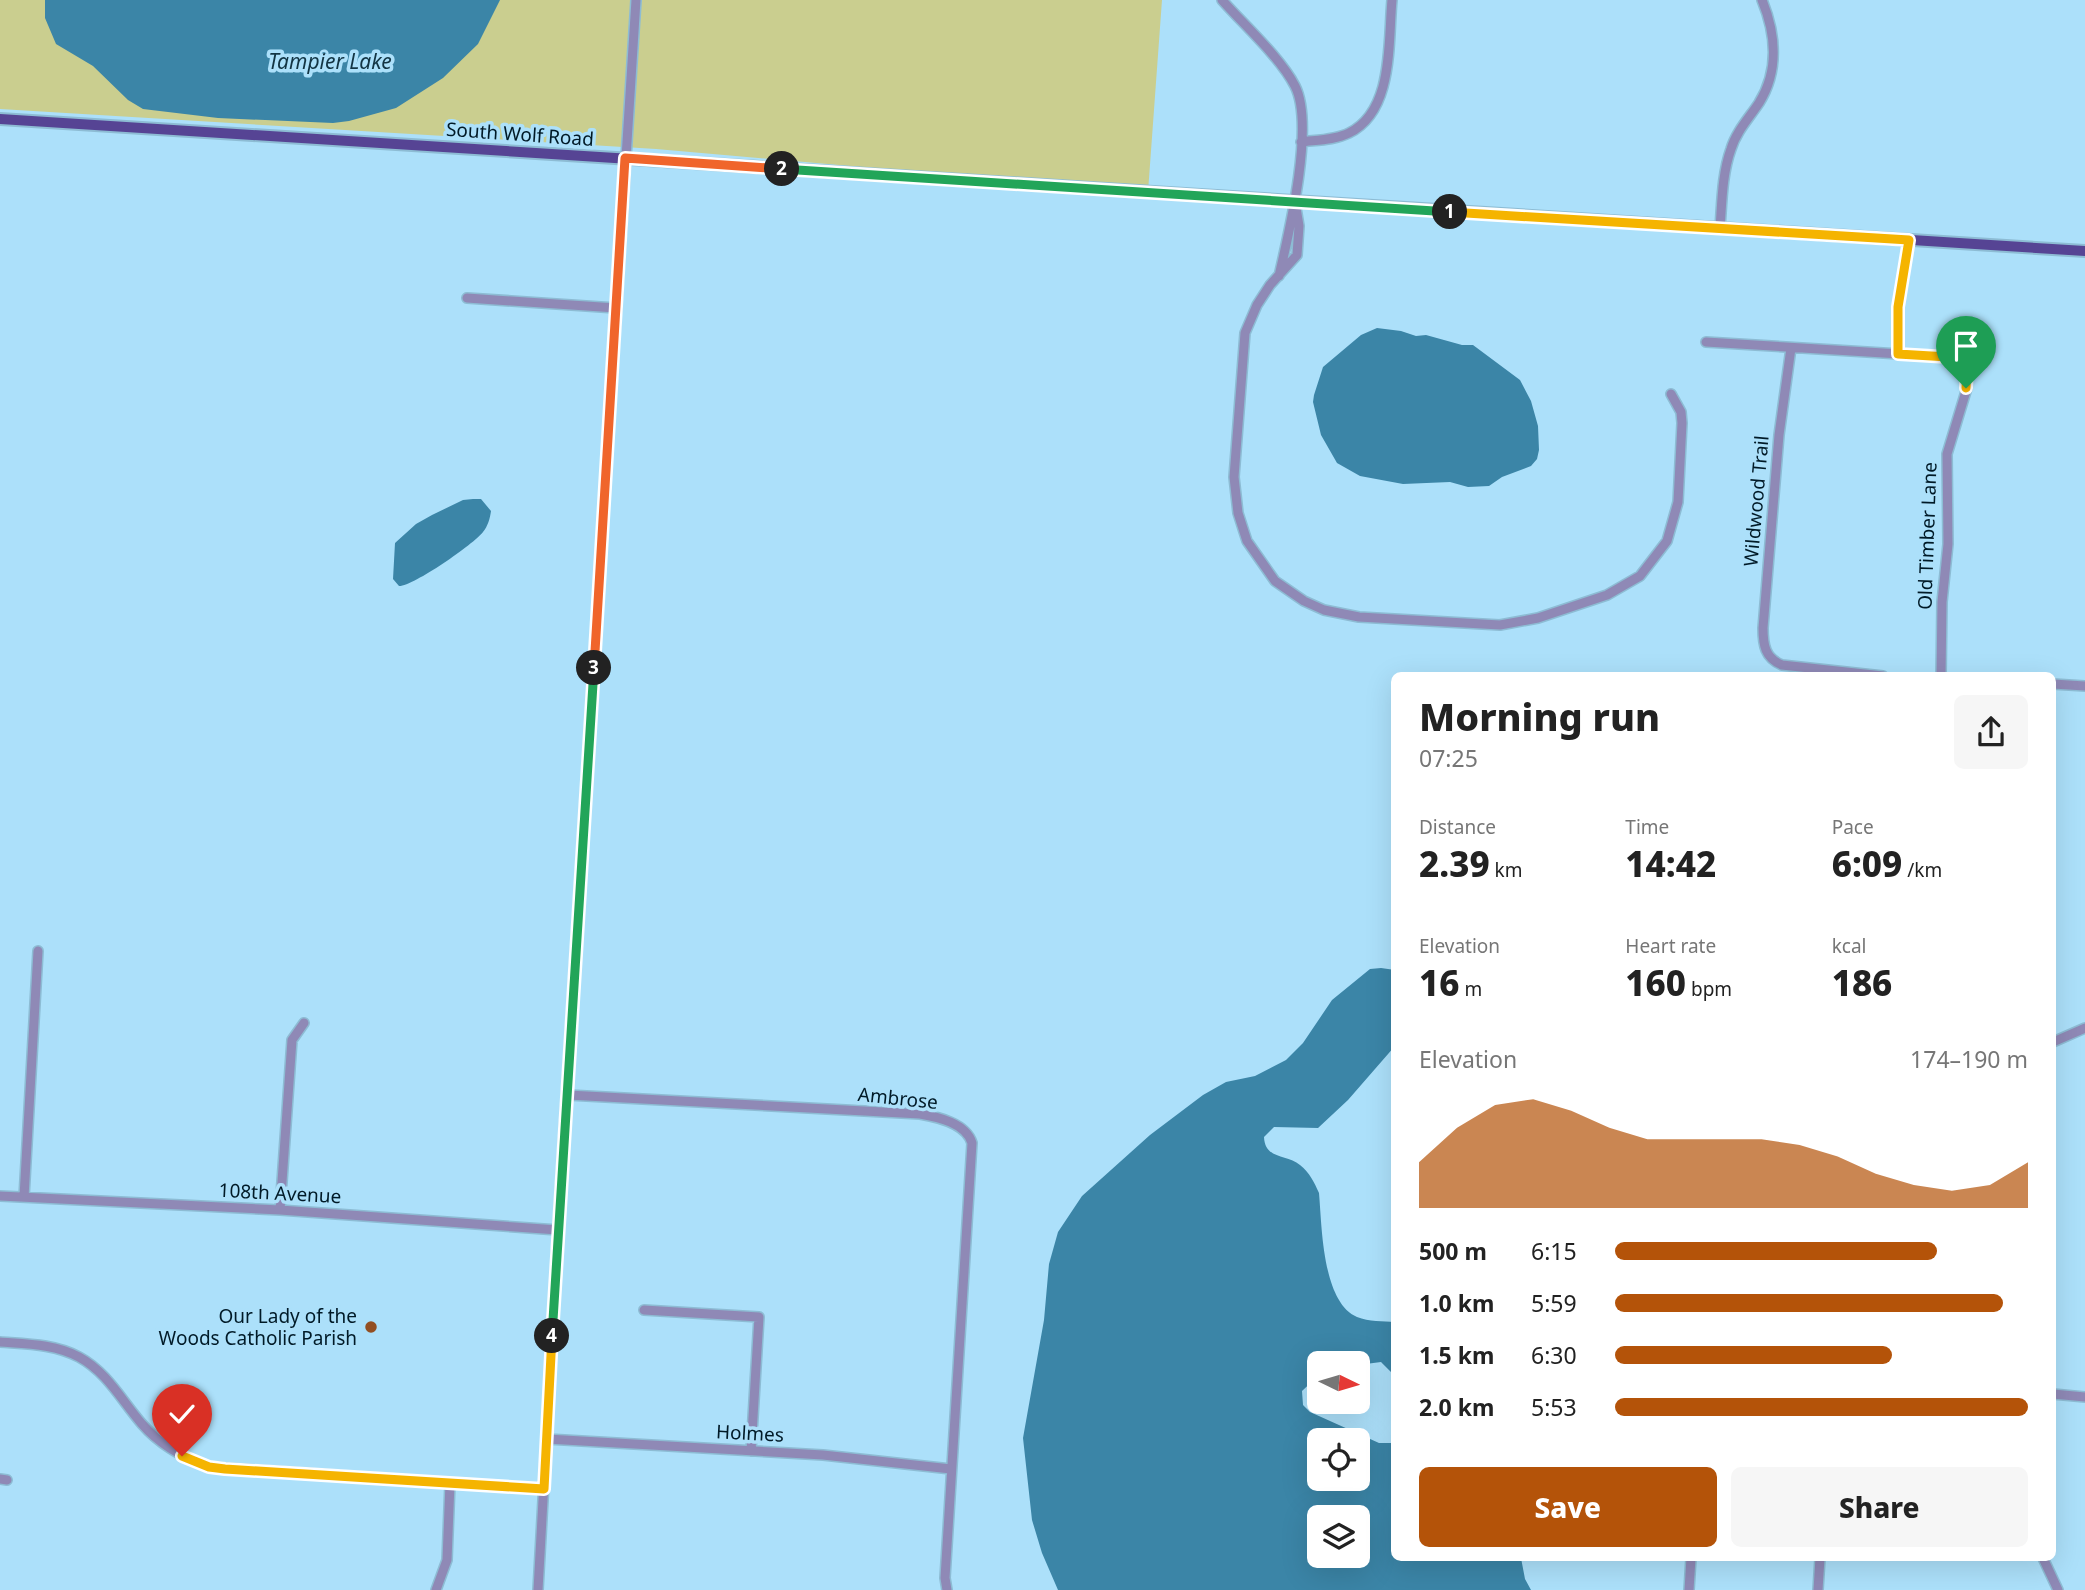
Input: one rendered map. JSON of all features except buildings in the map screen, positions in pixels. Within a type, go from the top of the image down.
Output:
[{"type":"main road","name":"South Wolf Road","points":[[0,119],[2085,251]]},
{"type":"street","points":[[538,1590],[558,1230],[636,0]]},
{"type":"street","points":[[1222,0],[1285,70],[1296,88],[1302,114],[1295,202],[1279,276],[1257,305],[1245,333],[1234,477],[1235,496],[1247,541],[1265,569],[1287,591],[1324,610],[1359,617],[1500,625],[1549,614],[1607,596],[1640,576],[1660,553],[1676,516],[1682,423],[1681,412],[1671,394]]},
{"type":"street","points":[[1301,142],[1347,134],[1374,111],[1384,85],[1392,0]]},
{"type":"street","points":[[1720,228],[1724,183],[1731,148],[1761,99],[1773,65],[1772,28],[1762,0]]},
{"type":"street","points":[[1706,342],[1898,354],[1898,307],[1909,240]]},
{"type":"street","points":[[467,298],[616,308]]},
{"type":"street","name":"Wildwood Trail","points":[[1791,348],[1779,435],[1763,640],[1769,657],[1782,665],[1846,672]]},
{"type":"street","name":"Old Timber Lane","points":[[1898,354],[1948,357],[1962,361],[1967,368],[1966,388],[1947,454],[1948,544],[1942,601],[1941,672]]},
{"type":"street","points":[[2056,684],[2085,687]]},
{"type":"street","points":[[24,1197],[38,951]]},
{"type":"street","points":[[280,1210],[292,1040],[304,1023]]},
{"type":"street","points":[[2056,1041],[2085,1028]]},
{"type":"street","name":"Ambrose","points":[[568,1095],[920,1114],[958,1125],[965,1131],[972,1143],[951,1469],[945,1578],[947,1590]]},
{"type":"street","name":"108th Avenue","points":[[0,1196],[280,1210],[558,1230]]},
{"type":"street","points":[[644,1310],[759,1317],[751,1451]]},
{"type":"street","points":[[0,1342],[47,1346],[78,1356],[101,1374],[154,1436],[182,1456],[209,1467],[544,1489]]},
{"type":"street","points":[[2056,1394],[2085,1397]]},
{"type":"street","name":"Holmes","points":[[547,1439],[844,1457],[951,1469]]},
{"type":"street","points":[[436,1590],[447,1560],[450,1483]]},
{"type":"street","points":[[1689,1590],[1691,1561]]},
{"type":"street","points":[[1818,1590],[1820,1561]]},
{"type":"street","points":[[2044,1561],[2058,1590]]},
{"type":"green space","points":[[0,0],[1162,0],[1148,192],[656,149],[0,109]]},
{"type":"water","name":"Tampier Lake","points":[[45,0],[500,0],[478,44],[443,78],[396,108],[333,123],[218,118],[143,109],[128,100],[93,66],[56,44],[45,18]]},
{"type":"water","points":[[1377,328],[1473,345],[1520,380],[1531,401],[1538,426],[1537,459],[1531,466],[1502,477],[1489,486],[1468,487],[1450,482],[1403,484],[1360,476],[1337,463],[1321,435],[1313,402],[1314,395],[1323,367],[1361,335]]},
{"type":"water","points":[[481,499],[491,511],[483,532],[442,564],[416,580],[399,586],[393,579],[395,543],[416,524],[432,515],[463,500]]},
{"type":"water","points":[[1370,969],[1391,969],[1391,1051],[1348,1100],[1318,1128],[1274,1127],[1264,1137],[1268,1150],[1300,1165],[1309,1174],[1319,1193],[1323,1243],[1330,1280],[1345,1309],[1362,1319],[1391,1322],[1391,1372],[1381,1362],[1370,1363],[1370,1351],[1307,1351],[1307,1386],[1302,1391],[1307,1414],[1314,1414],[1346,1428],[1307,1428],[1307,1491],[1370,1491],[1370,1439],[1379,1443],[1391,1443],[1391,1561],[1522,1561],[1525,1579],[1531,1590],[1058,1590],[1042,1553],[1032,1520],[1023,1438],[1044,1320],[1049,1264],[1058,1232],[1082,1196],[1150,1135],[1203,1095],[1226,1082],[1255,1076],[1286,1060],[1303,1043],[1332,1000]]},
{"type":"place","name":"Our Lady of the Woods Catholic Parish","points":[[371,1327]]},
{"type":"route","points":[[182,1456],[209,1467],[225,1469],[544,1489],[625,158],[873,176],[1909,240],[1898,307],[1898,354],[1948,357],[1962,361],[1967,368],[1966,388]]}]
